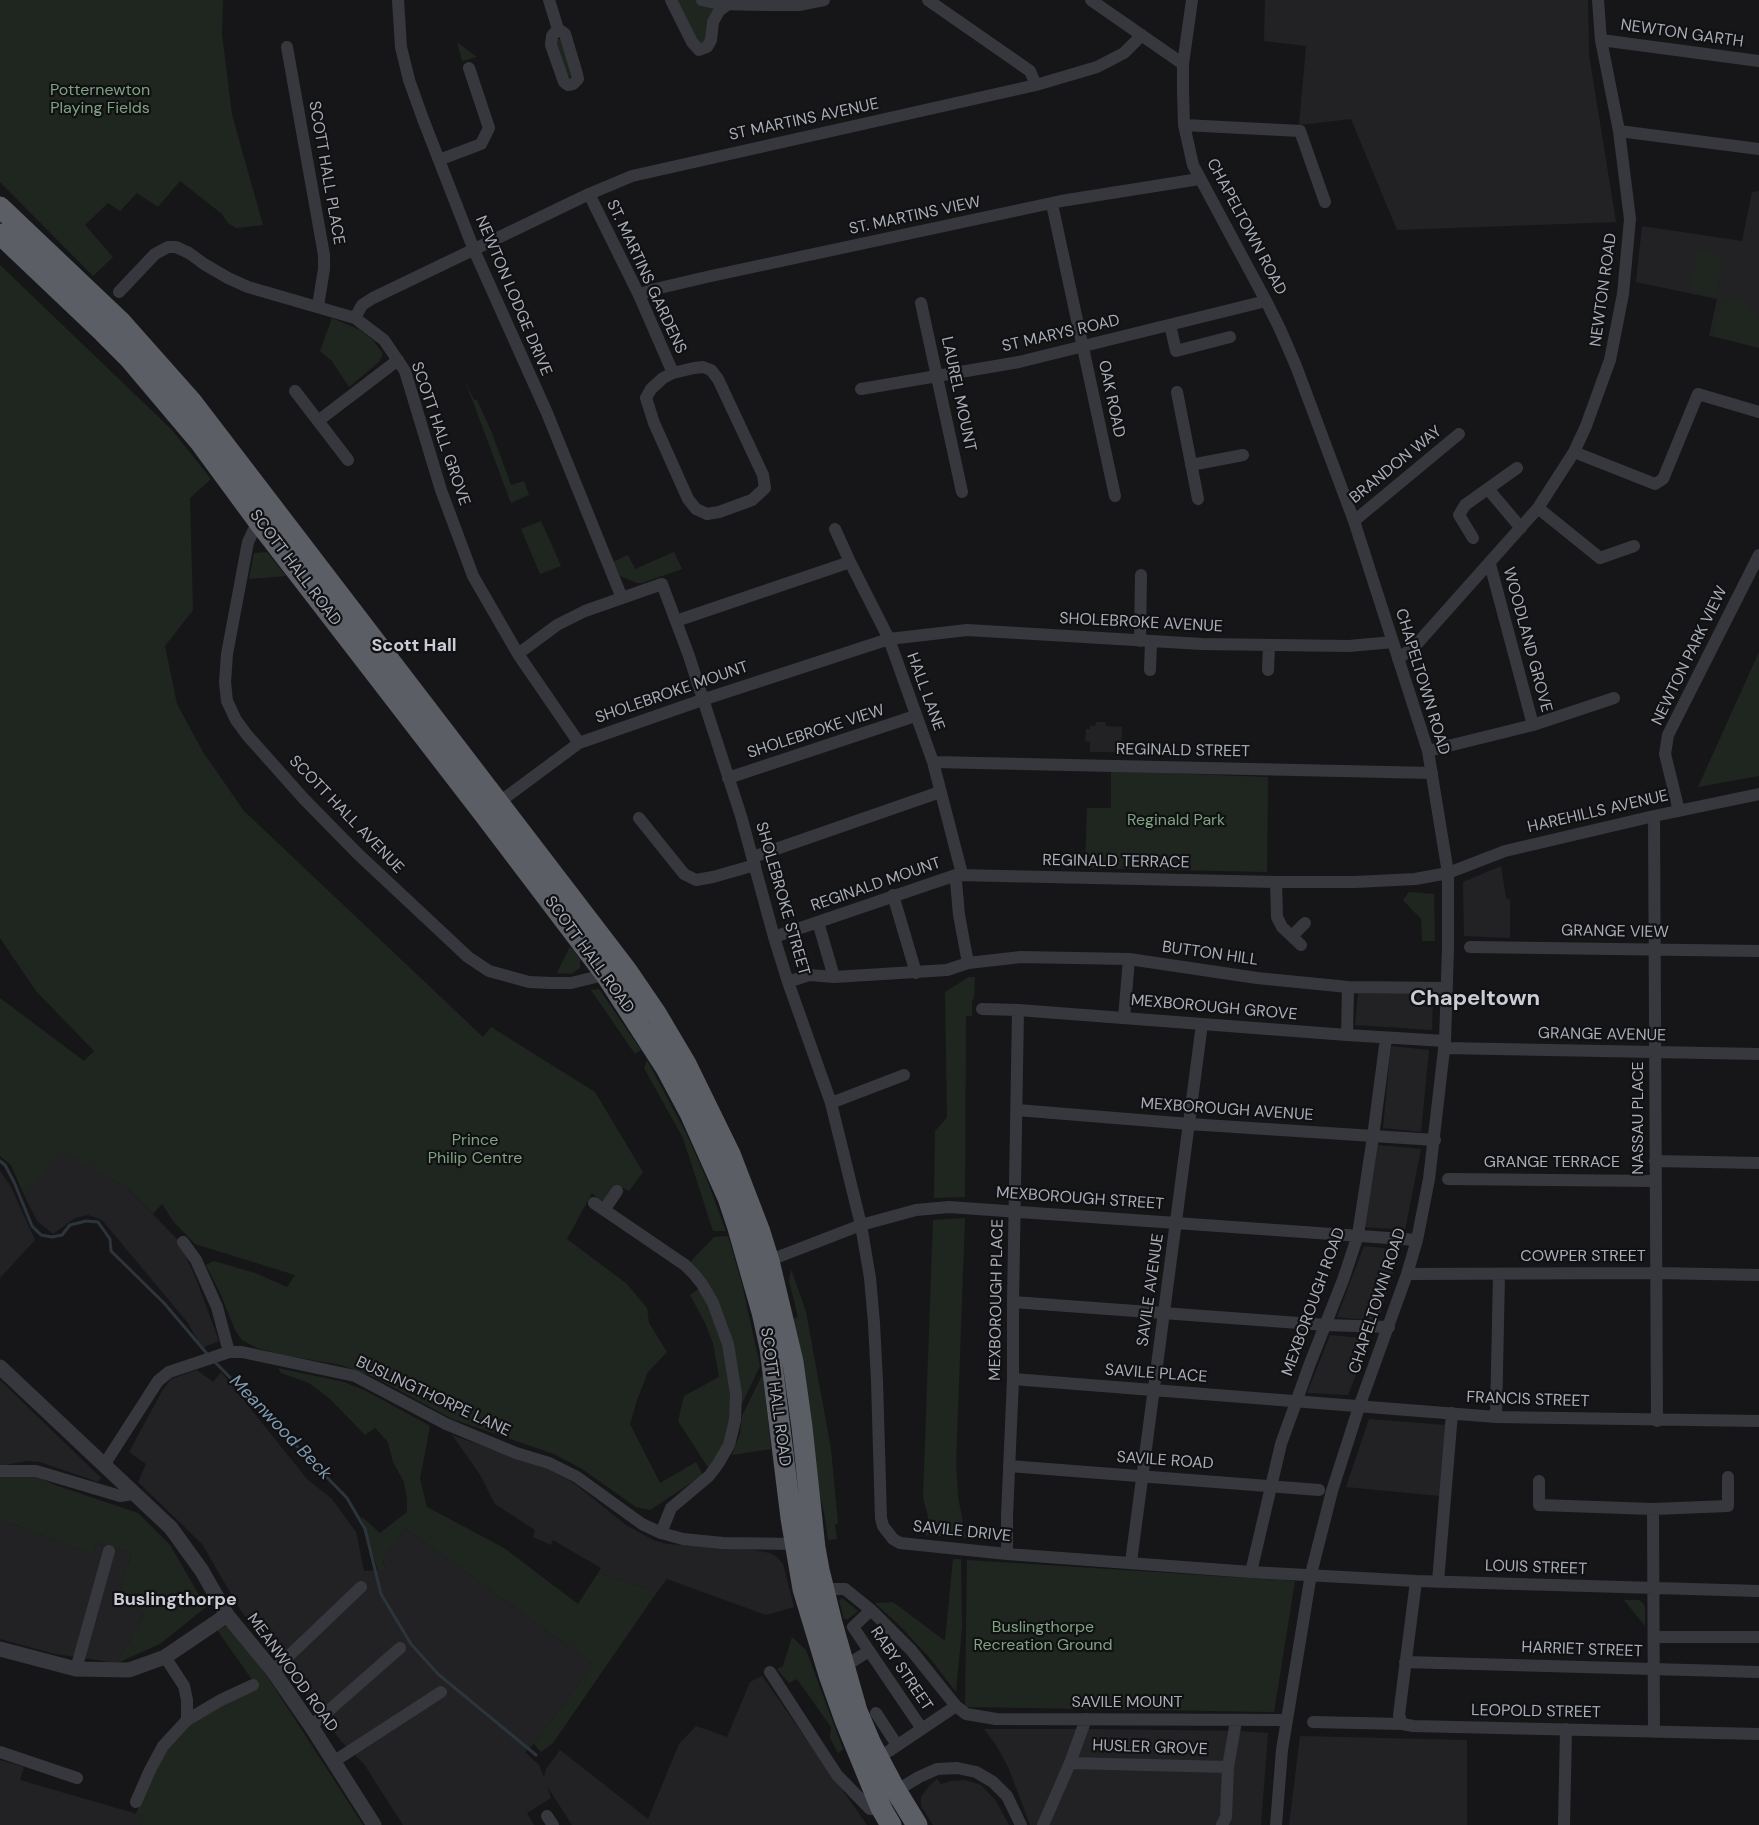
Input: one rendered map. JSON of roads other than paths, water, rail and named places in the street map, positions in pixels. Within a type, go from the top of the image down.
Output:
[{"type":"highway","name":"SCOTT HALL ROAD","points":[[0,207],[60,278]]},
{"type":"highway","name":"SCOTT HALL ROAD","points":[[0,234],[110,311],[135,351],[191,401],[266,515],[614,970],[657,1015],[686,1064],[735,1165],[760,1232],[759,1264],[794,1543],[814,1589],[836,1671],[845,1720],[886,1816]]},
{"type":"highway","name":"SCOTT HALL ROAD","points":[[759,1264],[793,1362],[815,1548],[814,1589]]},
{"type":"highway","name":"SCOTT HALL ROAD","points":[[836,1671],[896,1791],[918,1825]]},
{"type":"street","name":"NEWTON LODGE DRIVE","points":[[398,0],[401,46],[409,80],[474,250],[547,413],[622,598]]},
{"type":"street","points":[[549,0],[558,29]]},
{"type":"street","points":[[671,0],[692,42],[699,50],[707,47],[711,40],[713,22],[719,11],[728,4]]},
{"type":"street","points":[[702,0],[728,4],[799,5],[824,0]]},
{"type":"street","points":[[928,0],[1029,70],[1036,85]]},
{"type":"street","points":[[1091,0],[1183,64]]},
{"type":"street","name":"CHAPELTOWN ROAD","points":[[1192,0],[1183,64],[1184,125],[1193,165],[1266,301],[1296,366],[1354,520],[1428,751],[1448,873],[1444,1044],[1429,1179],[1417,1240],[1407,1274],[1359,1407],[1324,1490],[1282,1750],[1276,1825]]},
{"type":"street","name":"NEWTON ROAD","points":[[1398,659],[1415,646],[1538,508],[1574,452],[1610,360],[1623,294],[1630,219],[1619,131],[1601,40],[1598,0]]},
{"type":"street","name":"ST MARTINS AVENUE","points":[[355,318],[362,305],[374,298],[589,194],[632,176],[1036,85],[1097,67],[1124,53],[1142,35]]},
{"type":"street","name":"NEWTON GARTH","points":[[1601,40],[1759,61]]},
{"type":"street","name":"SCOTT HALL PLACE","points":[[287,47],[324,255],[318,306]]},
{"type":"street","points":[[439,160],[481,144],[489,128],[469,68]]},
{"type":"street","points":[[1184,125],[1300,131],[1325,202]]},
{"type":"street","points":[[1619,131],[1759,149]]},
{"type":"street","name":"ST. MARTINS VIEW","points":[[639,295],[711,276],[1052,204],[1199,179]]},
{"type":"street","name":"ST. MARTINS GARDENS","points":[[589,194],[639,295],[673,374]]},
{"type":"street","name":"OAK ROAD","points":[[1052,204],[1115,496]]},
{"type":"street","name":"SCOTT HALL GROVE","points":[[119,292],[155,254],[168,247],[176,247],[228,278],[249,287],[355,318],[384,340],[405,371],[441,490],[473,576],[518,654],[579,743]]},
{"type":"street","name":"ST MARYS ROAD","points":[[861,389],[1019,362],[1266,301]]},
{"type":"street","name":"LAUREL MOUNT","points":[[921,303],[962,492]]},
{"type":"street","points":[[1170,325],[1176,351],[1230,337]]},
{"type":"street","points":[[318,421],[398,360]]},
{"type":"street","name":"ST. MARTINS GARDENS","points":[[703,368],[711,370],[718,379],[763,475],[765,488],[752,500],[707,514],[696,508],[688,499],[654,423],[646,398],[651,389],[663,378],[673,374],[703,368]]},
{"type":"street","points":[[295,391],[348,460]]},
{"type":"street","points":[[1177,392],[1198,499]]},
{"type":"street","points":[[1574,452],[1655,483],[1663,479],[1698,394],[1759,412]]},
{"type":"street","name":"BRANDON WAY","points":[[1354,520],[1459,434]]},
{"type":"street","points":[[1191,465],[1243,456]]},
{"type":"street","points":[[1473,538],[1459,515],[1465,505],[1517,468]]},
{"type":"street","points":[[1488,489],[1521,528]]},
{"type":"street","points":[[1538,508],[1599,558],[1634,546]]},
{"type":"street","name":"SCOTT HALL AVENUE","points":[[266,515],[248,542],[227,654],[225,682],[227,701],[236,720],[247,735],[358,854],[468,957],[489,971],[529,982],[571,983],[614,970]]},
{"type":"street","name":"HALL LANE","points":[[835,529],[889,639],[933,762],[958,877],[959,915],[968,963]]},
{"type":"street","name":"NEWTON PARK VIEW","points":[[1678,811],[1665,754],[1668,735],[1759,555]]},
{"type":"street","points":[[676,621],[850,562]]},
{"type":"street","name":"WOODLAND GROVE","points":[[1490,564],[1533,725]]},
{"type":"street","points":[[1141,575],[1145,641],[1150,670]]},
{"type":"street","name":"SHOLEBROKE STREET","points":[[622,598],[662,584],[728,778],[788,982],[831,1103],[861,1225]]},
{"type":"street","points":[[518,654],[556,626],[585,611],[622,598]]},
{"type":"street","name":"SHOLEBROKE AVENUE","points":[[889,639],[967,630],[1145,641],[1269,645],[1349,646],[1393,642]]},
{"type":"street","name":"SHOLEBROKE MOUNT","points":[[491,809],[579,743],[889,639]]},
{"type":"street","points":[[1268,670],[1269,645]]},
{"type":"street","points":[[1428,751],[1533,725],[1614,698]]},
{"type":"street","name":"SHOLEBROKE VIEW","points":[[728,778],[915,716]]},
{"type":"street","name":"REGINALD STREET","points":[[933,762],[1432,773]]},
{"type":"street","points":[[639,818],[684,873],[696,880],[713,877],[940,792]]},
{"type":"street","name":"HAREHILLS AVENUE","points":[[1448,873],[1505,851],[1759,794]]},
{"type":"street","name":"NASSAU PLACE","points":[[1654,816],[1657,1421]]},
{"type":"street","name":"REGINALD TERRACE","points":[[958,877],[1355,882],[1415,879],[1448,873]]},
{"type":"street","name":"REGINALD MOUNT","points":[[774,937],[892,896],[958,877]]},
{"type":"street","points":[[1276,882],[1277,917],[1282,927],[1297,940],[1305,923]]},
{"type":"street","points":[[892,896],[916,973]]},
{"type":"street","points":[[818,922],[834,977]]},
{"type":"street","name":"GRANGE VIEW","points":[[1470,948],[1759,951]]},
{"type":"street","name":"BUTTON HILL","points":[[788,982],[809,975],[834,977],[947,970],[968,963],[1021,957],[1129,959],[1257,978],[1348,987],[1447,988]]},
{"type":"street","points":[[1124,1018],[1129,959]]},
{"type":"street","points":[[1347,1035],[1348,987]]},
{"type":"street","name":"MEXBOROUGH GROVE","points":[[982,1009],[1444,1044]]},
{"type":"street","name":"MEXBOROUGH PLACE","points":[[1007,1554],[1013,1379],[1018,1010]]},
{"type":"street","name":"SAVILE AVENUE","points":[[1131,1562],[1202,1024]]},
{"type":"street","name":"MEXBOROUGH ROAD","points":[[1251,1572],[1281,1444],[1358,1235],[1386,1038]]},
{"type":"street","name":"GRANGE AVENUE","points":[[1444,1044],[1655,1053],[1759,1054]]},
{"type":"street","points":[[831,1103],[904,1075]]},
{"type":"street","name":"MEXBOROUGH AVENUE","points":[[1017,1110],[1435,1140]]},
{"type":"street","points":[[1655,1161],[1759,1163]]},
{"type":"street","name":"GRANGE TERRACE","points":[[1448,1179],[1656,1180]]},
{"type":"street","points":[[617,1191],[599,1207],[685,1265],[702,1284],[723,1327],[733,1368],[736,1394],[735,1420],[729,1445],[710,1476],[671,1508],[661,1533]]},
{"type":"street","name":"MEXBOROUGH STREET","points":[[759,1264],[861,1225],[916,1210],[949,1207],[1417,1240]]},
{"type":"street","name":"SAVILE DRIVE","points":[[861,1225],[870,1278],[874,1323],[883,1526],[893,1539],[900,1543],[1007,1554],[1251,1572],[1311,1574]]},
{"type":"street","points":[[183,1242],[196,1260],[217,1307],[227,1352]]},
{"type":"street","name":"COWPER STREET","points":[[1407,1274],[1759,1275]]},
{"type":"street","points":[[1496,1417],[1499,1274]]},
{"type":"street","points":[[1013,1302],[1326,1325],[1389,1327]]},
{"type":"street","name":"BUSLINGTHORPE LANE","points":[[105,1465],[158,1382],[169,1372],[227,1352],[242,1352],[355,1376],[446,1424],[516,1454],[538,1459],[577,1477],[642,1524],[661,1533],[683,1539],[723,1544],[794,1543],[815,1548]]},
{"type":"street","name":"MEANWOOD ROAD","points":[[0,1367],[171,1528],[202,1571],[227,1615],[273,1671],[311,1726],[374,1825]]},
{"type":"street","name":"SAVILE PLACE","points":[[1013,1379],[1296,1401]]},
{"type":"street","name":"FRANCIS STREET","points":[[1296,1401],[1496,1417],[1759,1422]]},
{"type":"street","points":[[1438,1582],[1452,1413]]},
{"type":"street","name":"SCOTT HALL ROAD","points":[[794,1543],[801,1535],[802,1520],[796,1453],[802,1427]]},
{"type":"street","name":"SAVILE ROAD","points":[[1009,1466],[1324,1490]]},
{"type":"street","points":[[0,1471],[36,1471],[120,1496],[134,1494]]},
{"type":"street","points":[[1539,1481],[1539,1505],[1653,1509],[1728,1506],[1728,1477]]},
{"type":"street","points":[[1653,1509],[1654,1732]]},
{"type":"street","points":[[76,1668],[110,1551]]},
{"type":"street","name":"LOUIS STREET","points":[[1311,1574],[1438,1582],[1759,1590]]},
{"type":"street","points":[[1402,1724],[1399,1715],[1416,1581]]},
{"type":"street","points":[[273,1671],[361,1587]]},
{"type":"street","points":[[814,1589],[845,1589],[872,1610],[911,1650],[956,1706],[893,1748],[876,1713]]},
{"type":"street","name":"RABY STREET","points":[[872,1610],[853,1627],[922,1728]]},
{"type":"street","points":[[0,1649],[76,1668],[129,1670],[165,1657],[227,1615]]},
{"type":"street","points":[[1654,1637],[1759,1637]]},
{"type":"street","points":[[311,1726],[400,1648]]},
{"type":"street","points":[[836,1671],[869,1651]]},
{"type":"street","points":[[165,1657],[184,1686],[188,1700],[187,1720]]},
{"type":"street","name":"HARRIET STREET","points":[[1405,1662],[1759,1672]]},
{"type":"street","points":[[770,1672],[837,1775],[870,1809],[886,1816],[896,1791],[937,1769],[957,1768],[976,1772],[993,1782],[1006,1796],[1021,1825]]},
{"type":"street","points":[[136,1802],[163,1746],[187,1720],[253,1685]]},
{"type":"street","points":[[333,1762],[441,1692]]},
{"type":"street","name":"SAVILE MOUNT","points":[[956,1706],[966,1714],[996,1719],[1287,1720]]},
{"type":"street","points":[[1043,1825],[1086,1719]]},
{"type":"street","points":[[1222,1825],[1226,1817],[1228,1767],[1236,1720]]},
{"type":"street","name":"LEOPOLD STREET","points":[[1313,1722],[1759,1734]]},
{"type":"street","points":[[1564,1825],[1566,1729]]},
{"type":"street","points":[[0,1752],[77,1778]]},
{"type":"street","name":"HUSLER GROVE","points":[[1070,1763],[1228,1767]]},
{"type":"waterway","name":"Meanwood Beck","points":[[0,1161],[5,1165],[14,1182],[32,1226],[41,1235],[52,1237],[62,1235],[70,1225],[86,1221],[98,1222],[110,1239],[111,1251],[164,1303],[209,1356]]},
{"type":"waterway","name":"Meanwood Beck","points":[[213,1360],[347,1498],[365,1529],[381,1594],[411,1644],[438,1674],[536,1755]]},
{"type":"district","name":"Scott Hall","points":[[414,646]]},
{"type":"district","name":"Chapeltown","points":[[1475,999]]},
{"type":"district","name":"Buslingthorpe","points":[[175,1600]]},
{"type":"park label","name":"Potternewton Playing Fields","points":[[100,100]]},
{"type":"park label","name":"Reginald Park","points":[[1176,821]]},
{"type":"park label","name":"Prince Philip Centre","points":[[475,1150]]},
{"type":"park label","name":"Buslingthorpe Recreation Ground","points":[[1043,1637]]}]
